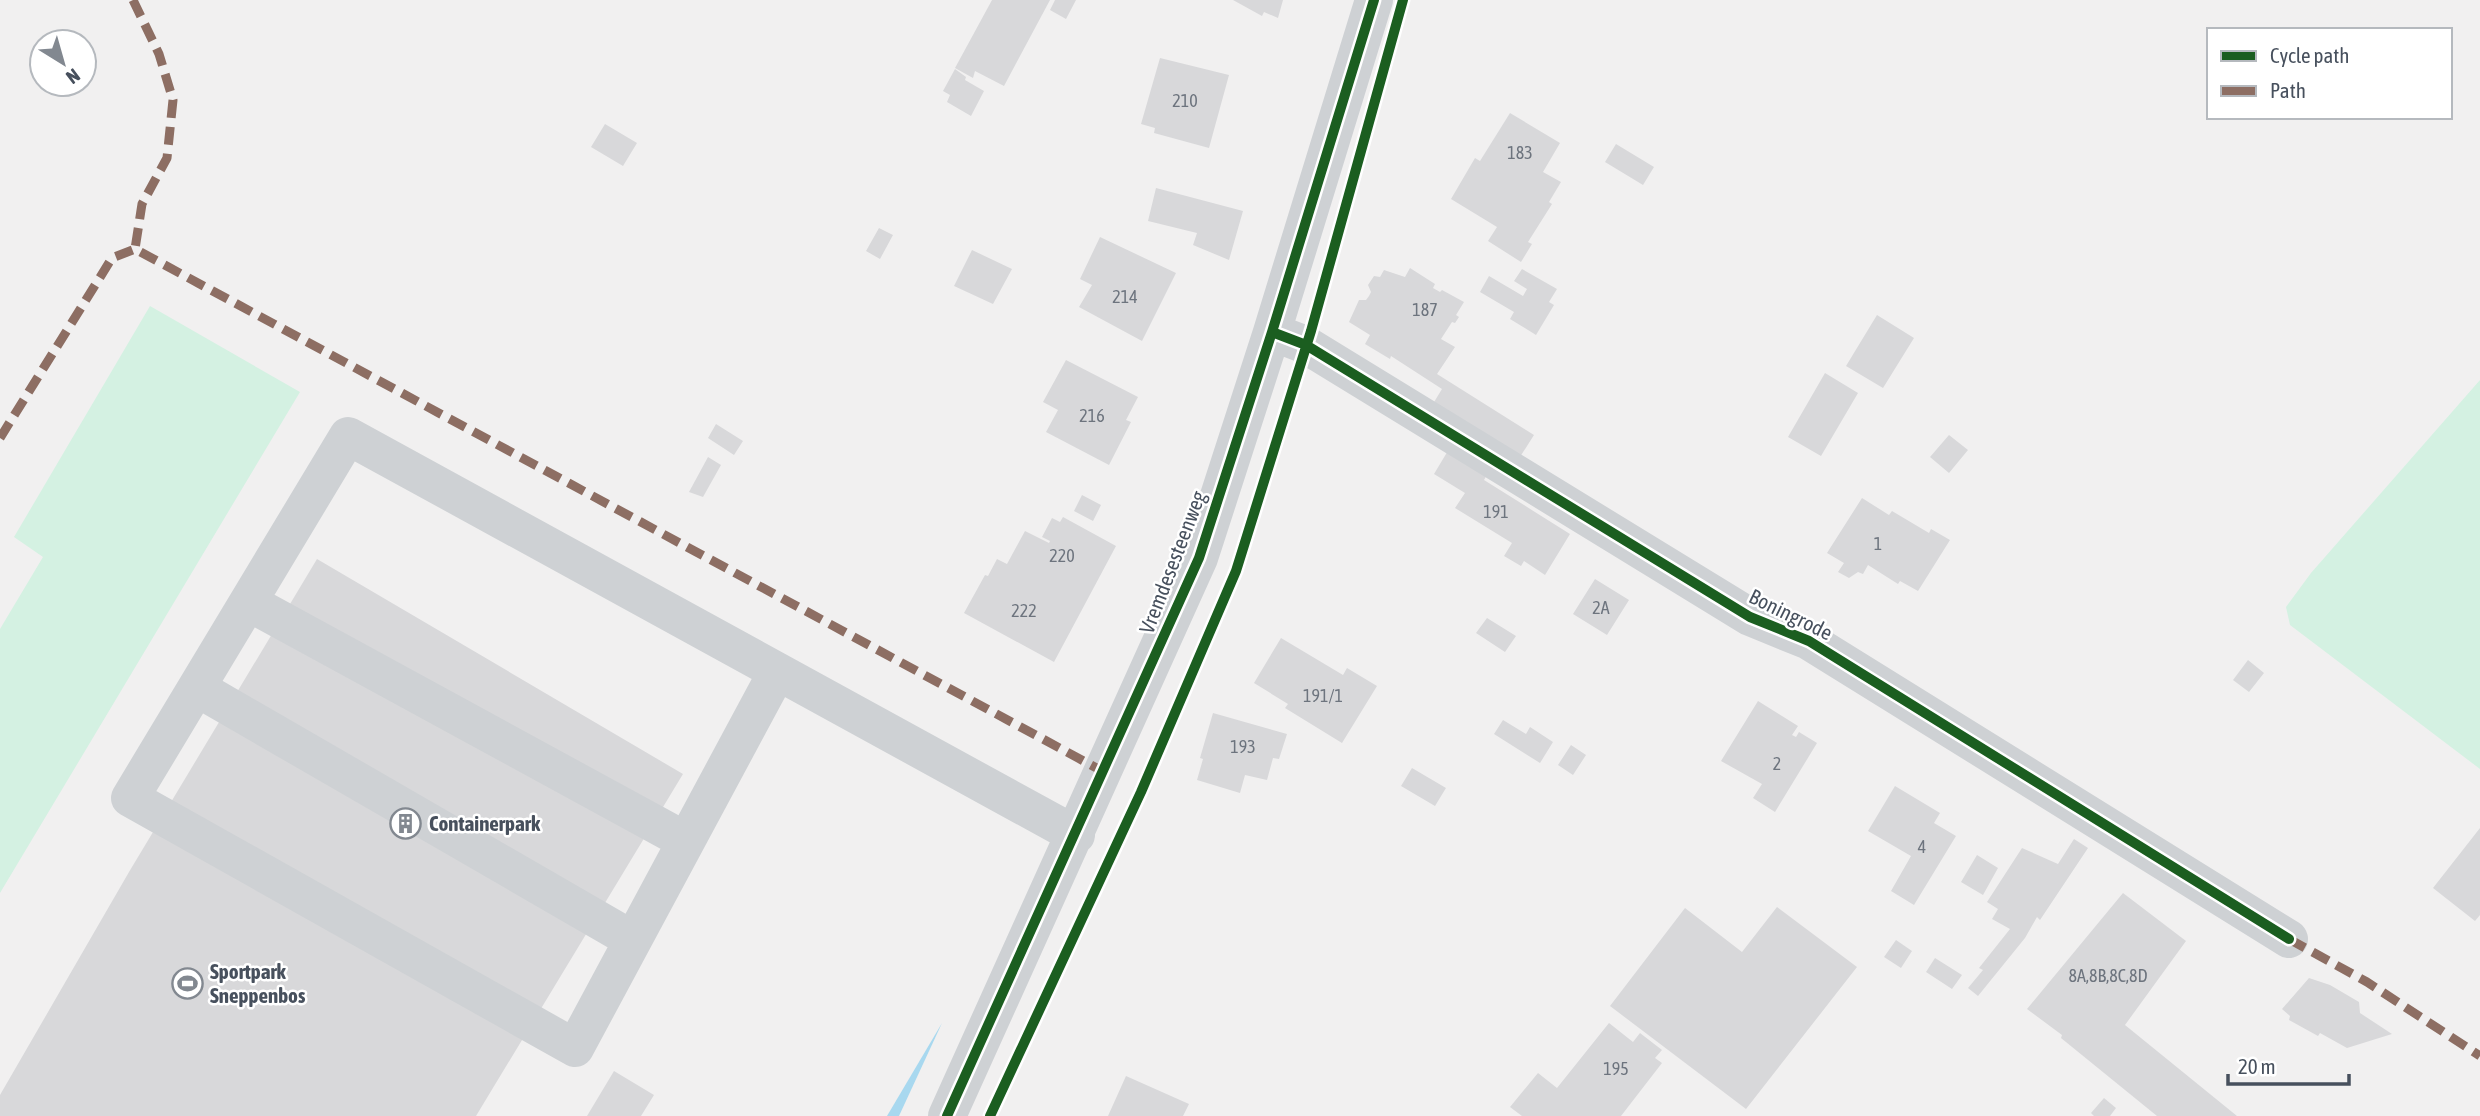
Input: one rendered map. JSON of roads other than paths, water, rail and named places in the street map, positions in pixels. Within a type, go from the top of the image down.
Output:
[{"type":"street","name":"Vremdesesteenweg","points":[[947,1116],[1199,558],[1374,0]]},
{"type":"street","name":"Boningrode","points":[[1272,332],[1306,345],[1750,617],[1809,641],[2289,939]]},
{"type":"street","points":[[777,672],[575,1048],[130,799],[348,436],[1076,835]]},
{"type":"street","points":[[248,602],[686,841]]},
{"type":"street","points":[[197,688],[634,940]]},
{"type":"water","points":[[942,1023],[899,1116],[887,1116]]},
{"type":"place","name":"Containerpark","points":[[406,823]]},
{"type":"place","name":"Sportpark Sneppenbos","points":[[187,983]]}]
